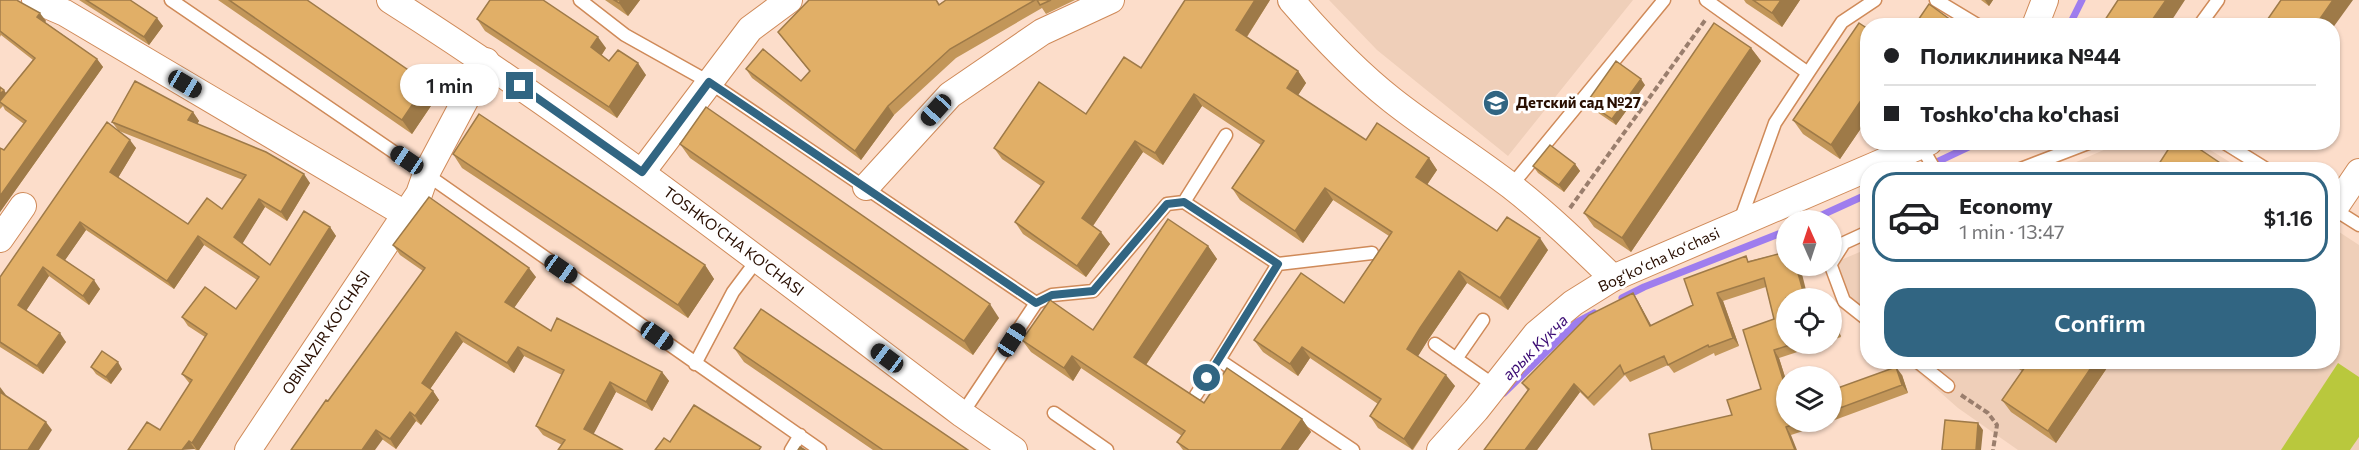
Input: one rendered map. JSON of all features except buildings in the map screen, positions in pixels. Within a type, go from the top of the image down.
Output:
[{"type":"street","points":[[35,0],[66,13],[405,214]]},
{"type":"street","name":"TOSHKO'CHA KO'CHASI","points":[[390,0],[486,61],[642,172],[962,414],[1014,450]]},
{"type":"street","points":[[642,172],[750,29],[789,0]]},
{"type":"street","points":[[866,187],[950,94],[1042,32],[1111,0]]},
{"type":"street","points":[[1291,0],[1329,43],[1359,72],[1392,100],[1511,186],[1558,225],[1613,278]]},
{"type":"street","points":[[2038,18],[2045,0]]},
{"type":"street","name":"OBINAZIR KO'CHASI","points":[[248,450],[419,194],[426,174],[486,61]]},
{"type":"street","name":"Bogʻkoʻcha koʻchasi","points":[[1891,162],[1921,150]]},
{"type":"street","points":[[2340,198],[2359,172]]},
{"type":"street","name":"Bogʻkoʻcha koʻchasi","points":[[1440,450],[1545,325],[1573,303],[1613,278],[1740,222],[1860,174]]},
{"type":"street","points":[[0,239],[23,206]]},
{"type":"lane","points":[[171,0],[426,174],[820,450]]},
{"type":"lane","points":[[580,0],[625,35],[709,82],[1036,303]]},
{"type":"lane","points":[[1511,186],[1664,0]]},
{"type":"lane","points":[[1740,222],[1775,123],[1842,22],[1875,0]]},
{"type":"lane","points":[[1936,0],[1966,18]]},
{"type":"lane","points":[[2205,18],[2218,0]]},
{"type":"lane","points":[[1711,3],[1808,73]]},
{"type":"lane","points":[[1184,202],[1226,135]]},
{"type":"lane","points":[[2039,162],[2070,150]]},
{"type":"lane","points":[[2236,150],[2255,162]]},
{"type":"lane","points":[[962,414],[1036,303],[1052,295],[1093,291],[1167,204],[1184,202],[1278,264],[1372,253]]},
{"type":"lane","points":[[2340,213],[2359,225]]},
{"type":"lane","points":[[1842,246],[1860,236]]},
{"type":"lane","points":[[695,364],[733,292],[757,260]]},
{"type":"lane","points":[[1196,395],[1278,264]]},
{"type":"lane","points":[[1835,276],[1844,301],[1860,314]]},
{"type":"lane","points":[[1456,359],[1483,320]]},
{"type":"lane","points":[[1435,344],[1495,386]]},
{"type":"lane","points":[[1219,360],[1353,450]]},
{"type":"lane","points":[[1927,369],[1948,386]]},
{"type":"lane","points":[[1054,414],[1107,450]]},
{"type":"lane","points":[[791,450],[800,435]]},
{"type":"path","points":[[1558,225],[1711,3]]},
{"type":"path","points":[[1948,386],[1988,413],[1997,425],[1993,450]]},
{"type":"shaded area","name":"Детский сад №27","points":[[1329,0],[1633,0],[1508,156],[1377,50]]},
{"type":"shaded area","points":[[2104,150],[2210,150],[2230,162],[2076,162]]},
{"type":"shaded area","points":[[2340,233],[2359,245],[2359,450],[2018,450],[1958,408],[1914,369],[2340,369]]},
{"type":"shaded area","points":[[1860,252],[1860,319],[1842,276],[1842,259]]},
{"type":"green space","points":[[2340,364],[2359,377],[2359,437],[2350,450],[2281,450],[2334,369],[2340,369]]},
{"type":"waterway","name":"арык Кукча","points":[[2073,18],[2082,0]]},
{"type":"waterway","name":"арык Кукча","points":[[1937,162],[1962,150]]},
{"type":"waterway","name":"арык Кукча","points":[[1833,210],[1860,198]]},
{"type":"waterway","name":"арык Кукча","points":[[1622,298],[1644,287],[1776,235]]},
{"type":"waterway","name":"арык Кукча","points":[[1504,393],[1577,322],[1594,313]]},
{"type":"place","name":"Детский сад №27","points":[[1496,103]]},
{"type":"route","points":[[520,86],[642,172],[709,82],[1036,303],[1052,295],[1093,291],[1167,204],[1184,202],[1278,264],[1207,378]]}]
